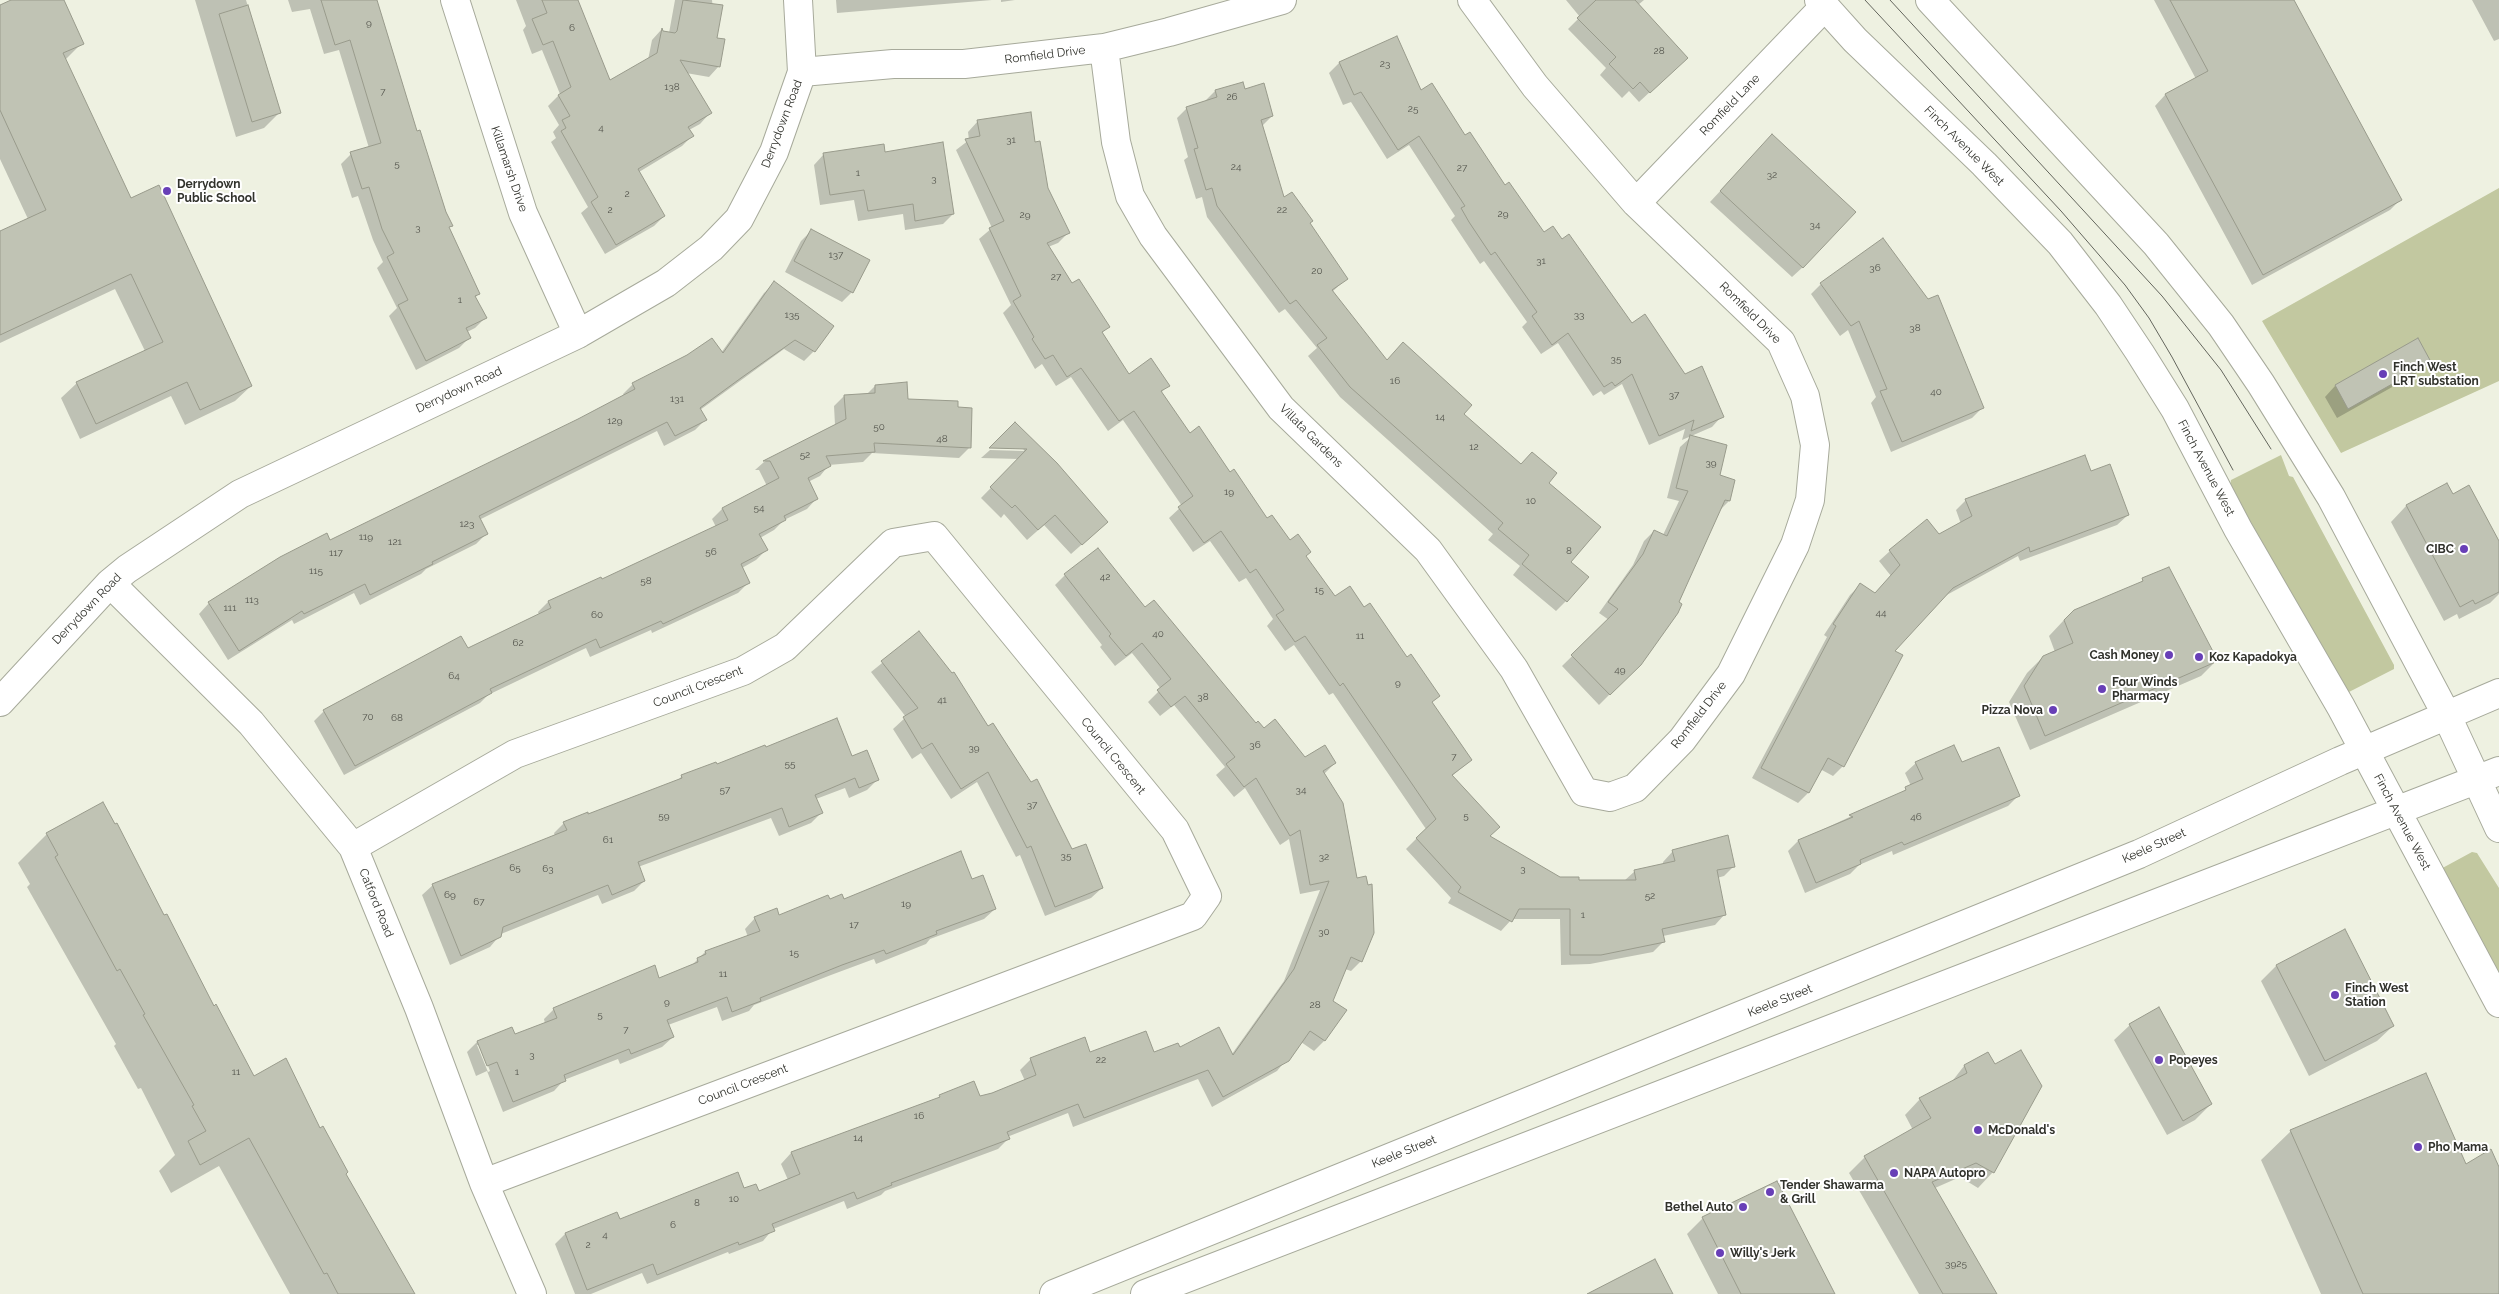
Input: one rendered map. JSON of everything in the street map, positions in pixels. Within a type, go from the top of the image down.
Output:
[{"type":"street","name":"Killamarsh Drive","points":[[455,0],[523,213],[578,334]]},
{"type":"street","name":"Derrydown Road","points":[[0,702],[110,583],[127,568],[240,494],[578,334],[666,283],[710,248],[739,219],[774,152],[802,72],[798,0]]},
{"type":"street","name":"Romfield Drive","points":[[802,72],[893,64],[964,64],[1104,48],[1282,0]]},
{"type":"street","name":"Romfield Drive","points":[[1472,0],[1535,86],[1636,203],[1781,342],[1805,396],[1815,445],[1810,500],[1795,545],[1732,674],[1682,740],[1636,788],[1610,797],[1584,792]]},
{"type":"street","points":[[1930,0],[2118,203],[2221,325],[2261,384],[2331,497],[2446,714],[2487,776],[2499,828]]},
{"type":"street","name":"Romfield Lane","points":[[1636,203],[1822,3]]},
{"type":"street","name":"Finch Avenue West","points":[[1822,3],[1855,40],[1984,164],[2060,244],[2108,305],[2174,409],[2238,529],[2364,751],[2499,1003]]},
{"type":"street","name":"Villata Gardens","points":[[1104,48],[1116,142],[1130,196],[1153,236],[1281,408],[1428,550],[1514,669],[1584,792]]},
{"type":"street","name":"Council Crescent","points":[[353,847],[515,754],[743,671],[785,647],[893,543],[934,536],[1174,830],[1207,896],[1194,916],[484,1183]]},
{"type":"street","name":"Catford Road","points":[[110,583],[251,724],[353,847],[419,1008],[484,1183],[532,1294]]},
{"type":"street","name":"Keele Street","points":[[1054,1294],[2139,854],[2446,714],[2499,693]]},
{"type":"street","points":[[1145,1294],[2487,776]]},
{"type":"green space","points":[[2499,188],[2499,381],[2341,453],[2262,321]]},
{"type":"green space","points":[[2281,455],[2289,476],[2293,477],[2394,665],[2394,669],[2347,693],[2230,486],[2231,480]]},
{"type":"green space","points":[[2472,852],[2477,853],[2499,888],[2499,988],[2437,871]]},
{"type":"building","points":[[11,0],[64,0],[84,44],[63,53],[131,198],[159,185],[252,386],[200,410],[187,382],[96,424],[76,382],[163,342],[131,274],[0,335],[0,231],[46,210],[0,110],[0,5]]},
{"type":"building","points":[[321,0],[377,0],[417,131],[420,130],[446,212],[453,226],[449,227],[480,294],[475,296],[487,318],[466,328],[471,338],[426,361],[398,305],[408,300],[387,257],[394,253],[382,229],[369,187],[362,189],[350,152],[381,143],[350,40],[335,45]]},
{"type":"building","points":[[542,0],[578,0],[610,80],[657,53],[662,28],[663,31],[675,33],[677,31],[683,0],[723,5],[717,38],[725,39],[720,67],[680,60],[712,113],[688,127],[694,136],[638,169],[665,216],[616,245],[591,202],[598,197],[561,131],[566,128],[562,120],[570,116],[558,95],[571,87],[553,41],[543,45],[532,19],[547,13]]},
{"type":"building","points":[[1596,0],[1635,0],[1688,58],[1650,93],[1640,82],[1633,89],[1609,64],[1616,57],[1577,18]]},
{"type":"building","points":[[2170,0],[2294,0],[2402,200],[2263,275],[2165,94],[2208,71]]},
{"type":"building","points":[[248,5],[281,113],[252,122],[219,14]]},
{"type":"building","points":[[1397,36],[1421,90],[1432,83],[1465,135],[1470,132],[1505,185],[1509,182],[1544,232],[1553,226],[1562,239],[1569,234],[1632,323],[1645,314],[1685,374],[1702,366],[1724,417],[1691,431],[1694,420],[1659,436],[1632,374],[1615,386],[1612,382],[1604,387],[1568,333],[1552,345],[1532,316],[1537,312],[1495,252],[1491,255],[1461,208],[1465,206],[1419,136],[1398,150],[1361,92],[1354,95],[1339,62]]},
{"type":"building","points":[[1243,82],[1245,89],[1264,83],[1273,116],[1261,120],[1284,197],[1292,192],[1313,221],[1310,223],[1348,279],[1332,290],[1387,360],[1403,342],[1472,405],[1464,414],[1521,464],[1532,452],[1557,473],[1549,483],[1601,527],[1571,562],[1589,577],[1567,602],[1522,564],[1529,555],[1498,529],[1503,523],[1350,387],[1317,345],[1327,338],[1296,300],[1290,304],[1217,206],[1212,188],[1206,190],[1194,149],[1198,148],[1186,107],[1217,97],[1215,90]]},
{"type":"building","points":[[1031,112],[1035,142],[1040,141],[1048,188],[1070,233],[1047,243],[1072,283],[1079,279],[1110,327],[1102,332],[1129,374],[1151,358],[1170,386],[1161,391],[1190,433],[1199,426],[1230,472],[1234,469],[1267,518],[1272,515],[1290,540],[1298,534],[1311,552],[1306,556],[1335,596],[1350,586],[1364,607],[1370,603],[1407,657],[1411,654],[1440,696],[1432,702],[1472,760],[1452,775],[1500,827],[1490,836],[1560,877],[1579,877],[1579,880],[1636,880],[1634,870],[1675,861],[1672,850],[1728,835],[1735,867],[1717,870],[1726,915],[1662,929],[1665,942],[1601,955],[1570,955],[1570,909],[1519,909],[1512,922],[1458,892],[1461,887],[1416,838],[1436,819],[1343,683],[1340,686],[1305,636],[1295,642],[1276,615],[1284,610],[1256,569],[1250,573],[1221,531],[1204,543],[1178,507],[1193,496],[1134,411],[1119,421],[1081,368],[1067,377],[1053,355],[1045,359],[1032,339],[1034,337],[1013,301],[1021,296],[989,228],[1004,221],[965,139],[980,136],[977,120]]},
{"type":"building","points":[[1772,134],[1856,212],[1803,268],[1720,191]]},
{"type":"building","points":[[943,142],[954,214],[915,221],[913,204],[868,211],[864,190],[830,195],[823,153],[884,144],[885,152]]},
{"type":"building","points":[[811,229],[870,260],[853,293],[794,261]]},
{"type":"building","points":[[1883,238],[1928,299],[1938,295],[1984,408],[1902,442],[1880,391],[1887,389],[1859,321],[1851,326],[1820,283]]},
{"type":"building","points":[[774,281],[834,326],[815,352],[795,340],[700,408],[707,420],[675,436],[667,422],[479,516],[488,534],[432,562],[433,564],[370,595],[365,584],[304,614],[302,611],[239,651],[208,602],[280,557],[327,533],[330,540],[578,419],[635,389],[632,383],[687,355],[712,338],[723,353]]},
{"type":"building","name":"Finch West LRT substation","points":[[2418,338],[2431,362],[2348,409],[2335,385]]},
{"type":"building","points":[[907,382],[908,399],[958,401],[958,407],[972,408],[971,448],[874,443],[875,452],[826,456],[831,466],[808,478],[818,499],[784,516],[786,520],[759,534],[768,550],[741,564],[750,583],[663,624],[661,621],[600,648],[596,639],[490,689],[492,693],[355,766],[323,710],[461,636],[468,648],[551,608],[548,601],[601,577],[602,579],[728,520],[722,508],[779,478],[770,461],[763,461],[846,419],[844,395],[875,393],[875,385]]},
{"type":"building","points":[[1015,422],[1057,463],[1108,522],[1082,545],[1055,515],[1038,530],[1015,505],[1012,508],[990,487],[1027,449],[989,448]]},
{"type":"building","points":[[1690,435],[1727,445],[1720,475],[1735,480],[1730,501],[1725,500],[1679,602],[1682,604],[1678,613],[1641,665],[1610,695],[1571,655],[1618,609],[1608,602],[1643,554],[1654,530],[1667,536],[1688,491],[1676,488]]},
{"type":"building","points":[[2085,455],[2091,471],[2110,464],[2129,515],[2030,552],[2029,547],[1953,588],[1895,651],[1903,655],[1844,767],[1828,758],[1809,793],[1761,768],[1836,626],[1833,624],[1860,583],[1875,593],[1900,565],[1889,550],[1927,519],[1939,534],[1972,516],[1965,499]]},
{"type":"building","name":"CIBC","points":[[2447,483],[2453,494],[2469,485],[2499,541],[2499,592],[2475,604],[2473,600],[2460,607],[2406,505]]},
{"type":"building","points":[[1098,548],[1145,607],[1154,600],[1256,723],[1258,721],[1264,728],[1275,719],[1305,757],[1325,745],[1336,763],[1323,771],[1343,803],[1357,878],[1366,876],[1368,885],[1372,884],[1374,933],[1362,962],[1351,957],[1333,1001],[1347,1010],[1325,1041],[1310,1031],[1289,1061],[1223,1097],[1208,1070],[1084,1118],[1078,1104],[1007,1132],[1010,1139],[891,1183],[892,1185],[857,1199],[854,1192],[772,1224],[775,1231],[739,1245],[738,1242],[657,1275],[653,1264],[587,1290],[565,1233],[617,1212],[620,1219],[738,1172],[744,1188],[756,1184],[759,1191],[800,1174],[791,1152],[940,1097],[939,1095],[974,1081],[980,1096],[992,1093],[1036,1075],[1030,1058],[1085,1037],[1090,1052],[1146,1031],[1154,1052],[1178,1043],[1180,1047],[1219,1027],[1233,1055],[1294,969],[1329,881],[1310,885],[1300,830],[1290,836],[1256,778],[1244,787],[1226,764],[1235,757],[1185,696],[1171,707],[1157,690],[1171,679],[1142,643],[1126,656],[1064,574]]},
{"type":"building","points":[[2169,567],[2218,661],[2045,736],[2024,686],[2043,656],[2073,643],[2064,620],[2074,610],[2143,581],[2142,578]]},
{"type":"building","points":[[919,631],[952,673],[954,672],[988,726],[993,723],[1031,782],[1037,779],[1072,849],[1086,844],[1103,888],[1055,907],[1031,846],[1027,848],[988,772],[961,789],[932,743],[922,749],[903,717],[918,708],[881,661]]},
{"type":"building","points":[[837,718],[852,756],[867,750],[879,780],[859,788],[855,778],[815,795],[823,813],[789,827],[782,808],[638,862],[645,881],[612,895],[608,885],[503,927],[501,937],[461,956],[432,884],[567,830],[563,822],[682,778],[681,775],[716,762],[717,764],[765,745],[766,747]]},
{"type":"building","points":[[1954,745],[1962,762],[1999,747],[2020,796],[1904,845],[1902,842],[1860,860],[1861,864],[1816,883],[1798,840],[1853,817],[1849,815],[1906,790],[1905,787],[1923,779],[1915,762]]},
{"type":"building","points":[[103,802],[115,824],[117,823],[164,915],[167,914],[214,1006],[216,1004],[254,1076],[286,1058],[320,1128],[323,1126],[348,1172],[346,1174],[415,1294],[338,1294],[327,1273],[324,1274],[249,1138],[200,1165],[188,1141],[206,1131],[192,1106],[194,1105],[143,1015],[145,1014],[120,969],[117,971],[55,857],[58,855],[46,833]]},
{"type":"building","points":[[961,851],[972,879],[983,875],[996,909],[936,931],[937,934],[886,954],[884,950],[842,965],[760,998],[761,1001],[732,1012],[727,997],[667,1020],[674,1037],[631,1054],[629,1049],[564,1075],[566,1081],[513,1102],[497,1062],[487,1066],[477,1041],[512,1027],[515,1034],[557,1018],[553,1008],[655,965],[659,978],[698,962],[697,958],[706,954],[705,951],[760,931],[754,917],[777,908],[779,915],[828,895],[830,899],[842,894],[844,899]]},
{"type":"building","name":"Finch West Station","points":[[2345,929],[2394,1026],[2325,1061],[2276,965]]},
{"type":"building","points":[[2159,1007],[2212,1104],[2183,1121],[2129,1024]]},
{"type":"building","points":[[2021,1050],[2042,1086],[1994,1173],[1976,1163],[1932,1182],[1997,1294],[1943,1294],[1864,1156],[1931,1118],[1919,1098],[1967,1073],[1964,1065],[1988,1052],[1995,1064]]},
{"type":"building","points":[[2426,1073],[2466,1164],[2491,1149],[2499,1167],[2499,1294],[2363,1294],[2290,1130]]},
{"type":"building","points":[[1777,1181],[1835,1294],[1741,1294],[1702,1217]]},
{"type":"building","points":[[1655,1259],[1673,1294],[1587,1294]]},
{"type":"tram line","points":[[1865,0],[2061,211],[2125,285],[2149,318],[2172,357],[2233,470]]},
{"type":"tram line","points":[[1890,0],[2162,296],[2221,370],[2271,449]]},
{"type":"place","name":"Derrydown Public School","points":[[167,191]]},
{"type":"place","name":"Finch West LRT substation","points":[[2383,374]]},
{"type":"place","name":"CIBC","points":[[2464,549]]},
{"type":"place","name":"Cash Money","points":[[2169,655]]},
{"type":"place","name":"Koz Kapadokya","points":[[2199,657]]},
{"type":"place","name":"Four Winds Pharmacy","points":[[2102,689]]},
{"type":"place","name":"Pizza Nova","points":[[2053,710]]},
{"type":"place","name":"Finch West Station","points":[[2335,995]]},
{"type":"place","name":"Popeyes","points":[[2159,1060]]},
{"type":"place","name":"McDonald's","points":[[1978,1130]]},
{"type":"place","name":"Pho Mama","points":[[2418,1147]]},
{"type":"place","name":"NAPA Autopro","points":[[1894,1173]]},
{"type":"place","name":"Tender Shawarma & Grill","points":[[1770,1192]]},
{"type":"place","name":"Bethel Auto","points":[[1743,1207]]},
{"type":"place","name":"Willy's Jerk","points":[[1720,1253]]}]
